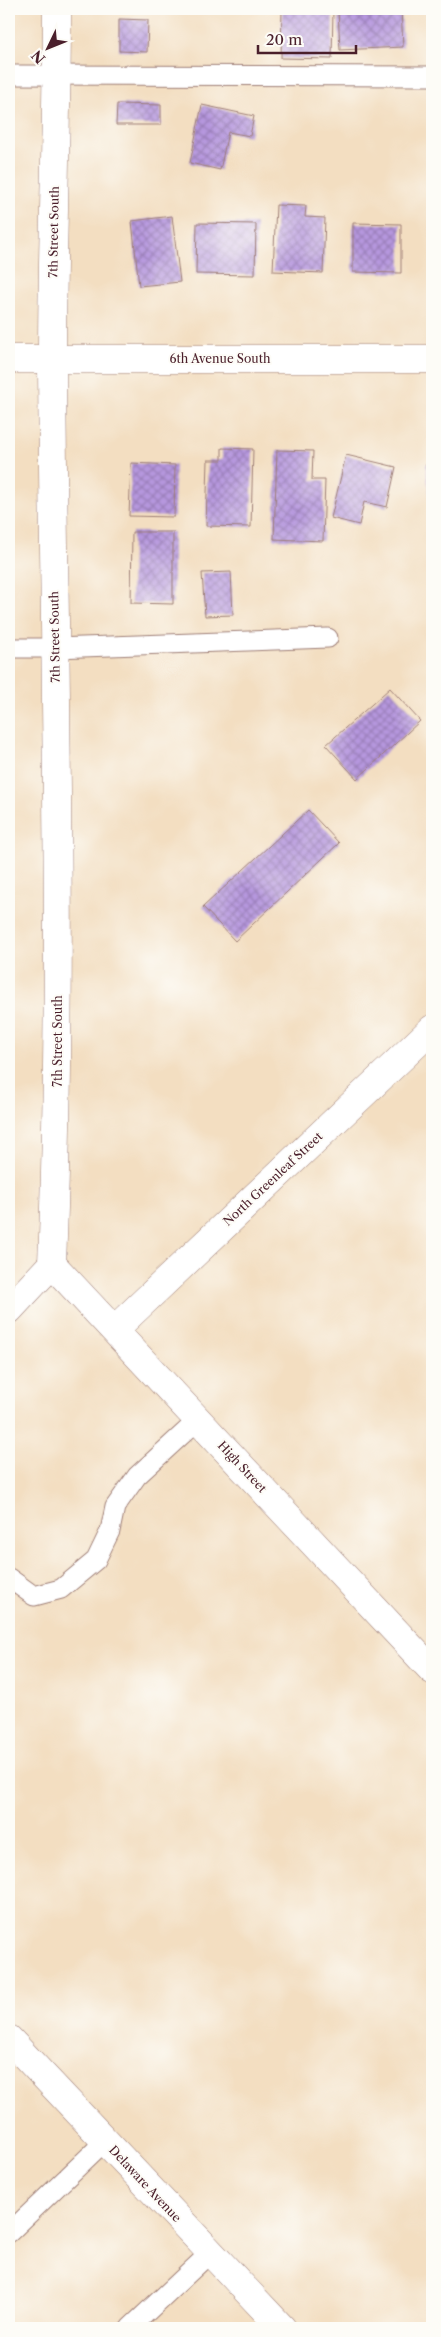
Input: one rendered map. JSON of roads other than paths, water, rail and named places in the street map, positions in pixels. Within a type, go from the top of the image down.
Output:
[{"type":"street","name":"7th Street South","points":[[52,1264],[58,1134],[52,359],[57,9]]},
{"type":"street","name":"6th Avenue South","points":[[9,359],[432,359]]},
{"type":"street","name":"North Greenleaf Street","points":[[114,1330],[432,1029]]},
{"type":"street","points":[[9,1310],[52,1264]]},
{"type":"street","name":"High Street","points":[[52,1264],[432,1670]]},
{"type":"street","name":"Delaware Avenue","points":[[12,2050],[105,2141],[282,2328]]},
{"type":"lane","points":[[9,75],[432,76]]},
{"type":"lane","points":[[9,648],[328,638]]},
{"type":"lane","points":[[9,1578],[34,1596],[61,1589],[75,1578],[96,1560],[110,1531],[115,1507],[137,1476],[198,1420]]},
{"type":"lane","points":[[9,2233],[105,2141]]},
{"type":"lane","points":[[130,2328],[210,2253]]}]
